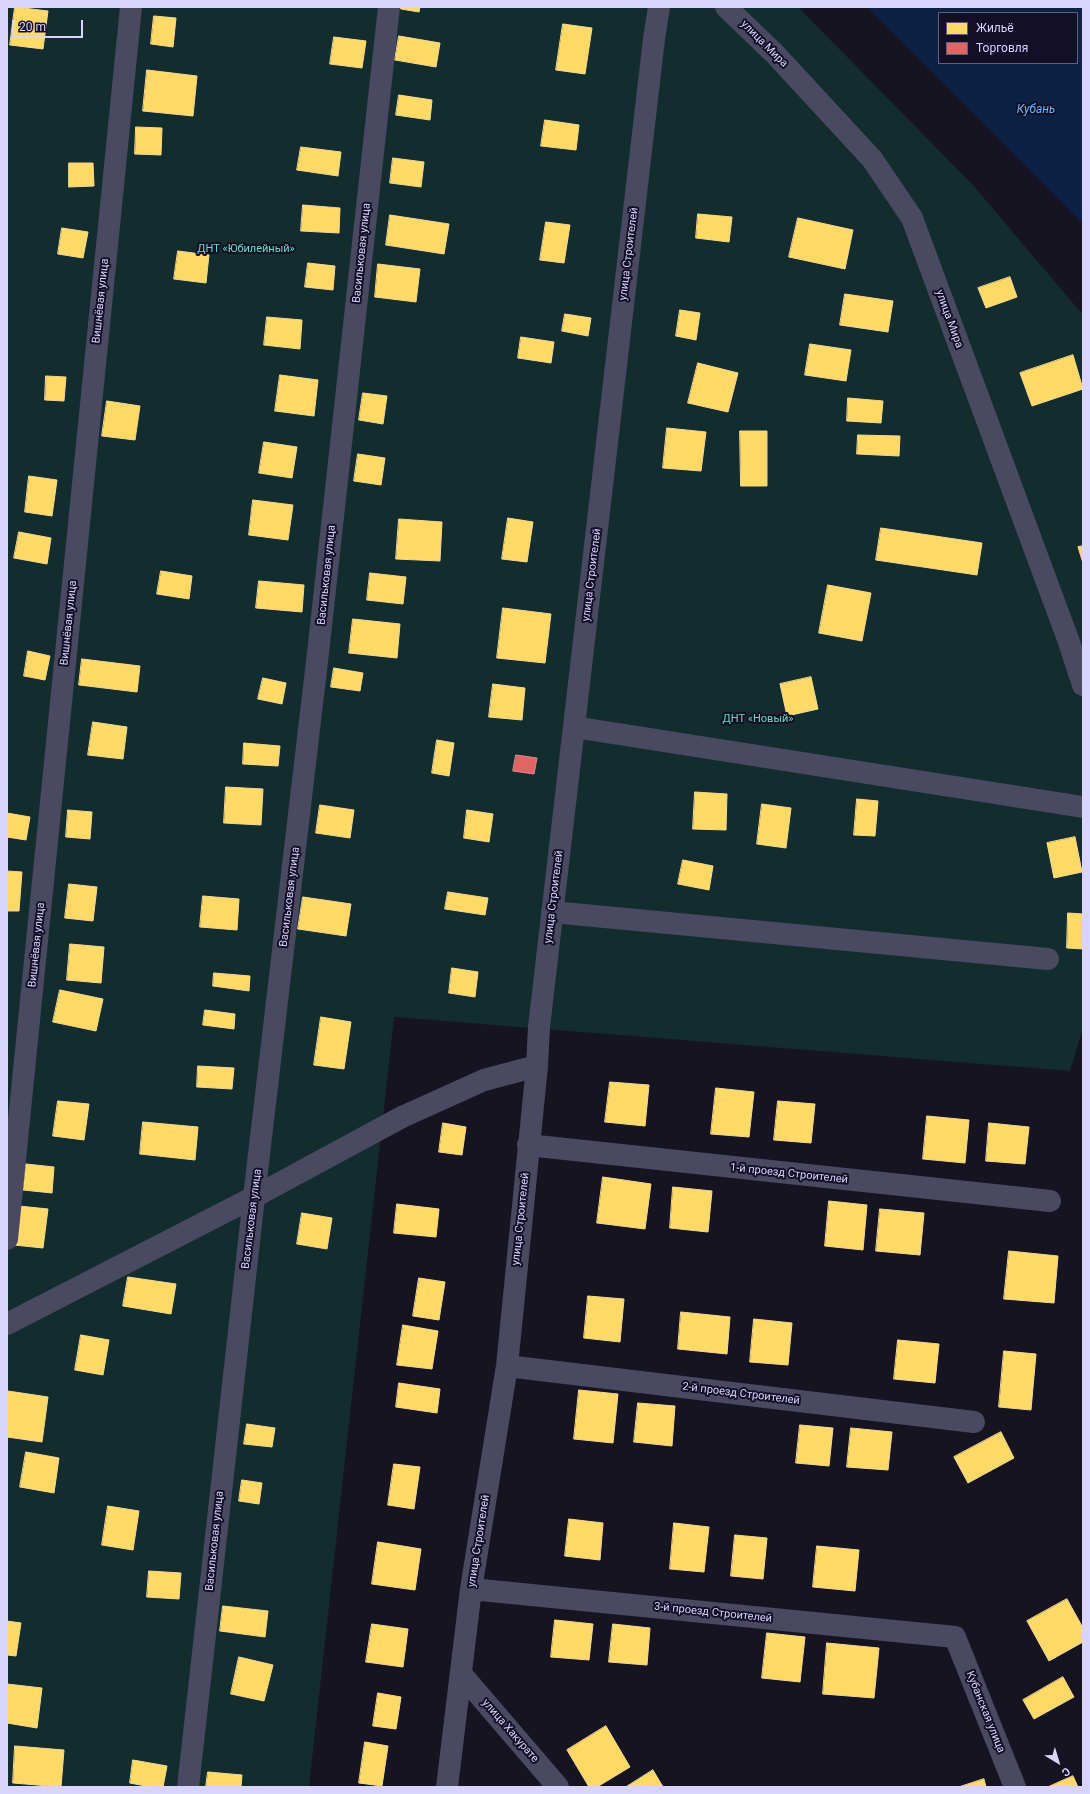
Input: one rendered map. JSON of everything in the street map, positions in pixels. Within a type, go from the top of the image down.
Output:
[{"type":"street","name":"Вишнёвая улица","points":[[7,1239],[131,7]]},
{"type":"street","name":"Васильковая улица","points":[[188,1787],[254,1197],[319,645],[389,7]]},
{"type":"street","name":"улица Строителей","points":[[447,1787],[462,1675],[471,1590],[507,1366],[537,1066],[539,1028],[654,39],[659,7]]},
{"type":"street","name":"улица Мира","points":[[726,7],[775,54],[872,159],[912,218],[1066,634],[1083,685]]},
{"type":"street","points":[[574,727],[1083,807]]},
{"type":"street","points":[[552,912],[1048,959]]},
{"type":"street","points":[[7,1324],[254,1197],[402,1117],[484,1080],[537,1066]]},
{"type":"street","name":"1-й проезд Строителей","points":[[528,1145],[1050,1201]]},
{"type":"street","name":"2-й проезд Строителей","points":[[507,1366],[974,1422]]},
{"type":"street","name":"3-й проезд Строителей","points":[[471,1590],[955,1637]]},
{"type":"street","name":"Кубанская улица","points":[[955,1637],[1015,1787]]},
{"type":"street","name":"улица Хакурате","points":[[462,1675],[558,1787]]},
{"type":"green space","points":[[7,7],[798,7],[972,184],[1083,315],[1083,1027],[1070,1071],[394,1017],[309,1787],[7,1787]]},
{"type":"water","name":"Кубань","points":[[867,7],[1083,7],[1083,224]]},
{"type":"building: Жильё","points":[[15,7],[48,11],[43,49],[10,45]]},
{"type":"building: Жильё","points":[[401,7],[420,7],[419,12],[401,9]]},
{"type":"building: Жильё","points":[[154,16],[176,18],[173,47],[151,44]]},
{"type":"building: Жильё","points":[[563,24],[592,28],[585,74],[556,70]]},
{"type":"building: Жильё","points":[[399,36],[440,43],[436,67],[395,60]]},
{"type":"building: Жильё","points":[[334,37],[366,41],[362,68],[330,64]]},
{"type":"building: Жильё","points":[[147,70],[197,76],[193,116],[143,111]]},
{"type":"building: Жильё","points":[[399,95],[432,100],[430,120],[396,115]]},
{"type":"building: Жильё","points":[[545,120],[579,125],[576,150],[541,146]]},
{"type":"building: Жильё","points":[[136,127],[162,128],[161,155],[135,154]]},
{"type":"building: Жильё","points":[[301,147],[341,152],[338,176],[297,170]]},
{"type":"building: Жильё","points":[[393,158],[424,162],[421,187],[390,183]]},
{"type":"building: Жильё","points":[[69,163],[93,163],[94,186],[69,187]]},
{"type":"building: Жильё","points":[[303,205],[340,208],[339,233],[301,231]]},
{"type":"building: Жильё","points":[[698,214],[732,217],[729,242],[696,238]]},
{"type":"building: Жильё","points":[[390,215],[449,224],[444,254],[386,245]]},
{"type":"building: Жильё","points":[[798,218],[853,230],[845,269],[789,257]]},
{"type":"building: Жильё","points":[[546,222],[570,225],[564,263],[540,260]]},
{"type":"building: Жильё","points":[[62,228],[88,232],[83,258],[58,254]]},
{"type":"building: Жильё","points":[[178,251],[209,255],[206,283],[174,279]]},
{"type":"building: Жильё","points":[[308,263],[335,266],[333,290],[305,287]]},
{"type":"building: Жильё","points":[[378,264],[420,269],[416,302],[375,297]]},
{"type":"building: Жильё","points":[[1010,277],[1017,297],[986,308],[978,288]]},
{"type":"building: Жильё","points":[[845,294],[893,301],[888,332],[840,325]]},
{"type":"building: Жильё","points":[[680,310],[700,313],[696,340],[676,336]]},
{"type":"building: Жильё","points":[[565,314],[591,318],[588,336],[562,331]]},
{"type":"building: Жильё","points":[[267,317],[302,320],[300,349],[264,345]]},
{"type":"building: Жильё","points":[[521,337],[554,342],[551,363],[518,358]]},
{"type":"building: Жильё","points":[[810,344],[851,350],[846,381],[805,375]]},
{"type":"building: Жильё","points":[[1073,355],[1083,389],[1032,406],[1020,373]]},
{"type":"building: Жильё","points":[[698,363],[738,373],[728,412],[688,403]]},
{"type":"building: Жильё","points":[[280,375],[318,380],[314,416],[275,411]]},
{"type":"building: Жильё","points":[[46,376],[66,377],[64,401],[45,400]]},
{"type":"building: Жильё","points":[[363,393],[387,396],[383,424],[359,420]]},
{"type":"building: Жильё","points":[[848,398],[883,401],[881,423],[847,421]]},
{"type":"building: Жильё","points":[[107,401],[140,406],[135,440],[102,436]]},
{"type":"building: Жильё","points":[[667,428],[706,432],[701,471],[663,468]]},
{"type":"building: Жильё","points":[[740,431],[767,431],[767,486],[741,486]]},
{"type":"building: Жильё","points":[[858,435],[900,436],[899,456],[857,454]]},
{"type":"building: Жильё","points":[[264,442],[297,447],[292,478],[259,473]]},
{"type":"building: Жильё","points":[[358,454],[385,458],[381,485],[354,481]]},
{"type":"building: Жильё","points":[[29,476],[57,480],[52,516],[25,512]]},
{"type":"building: Жильё","points":[[253,500],[293,505],[288,540],[249,535]]},
{"type":"building: Жильё","points":[[508,518],[533,522],[527,562],[502,559]]},
{"type":"building: Жильё","points":[[399,519],[442,522],[440,561],[396,559]]},
{"type":"building: Жильё","points":[[881,528],[982,543],[977,575],[876,560]]},
{"type":"building: Жильё","points":[[19,532],[51,538],[47,564],[14,558]]},
{"type":"building: Жильё","points":[[1083,546],[1083,563],[1078,547]]},
{"type":"building: Жильё","points":[[161,571],[192,576],[189,599],[157,594]]},
{"type":"building: Жильё","points":[[370,573],[406,577],[403,604],[367,600]]},
{"type":"building: Жильё","points":[[259,581],[304,585],[302,612],[256,608]]},
{"type":"building: Жильё","points":[[828,585],[871,593],[862,641],[819,633]]},
{"type":"building: Жильё","points":[[503,608],[551,614],[545,663],[497,658]]},
{"type":"building: Жильё","points":[[353,619],[400,624],[397,658],[349,653]]},
{"type":"building: Жильё","points":[[28,651],[50,656],[45,680],[24,676]]},
{"type":"building: Жильё","points":[[82,659],[140,666],[137,692],[79,685]]},
{"type":"building: Жильё","points":[[334,668],[363,673],[360,691],[331,687]]},
{"type":"building: Жильё","points":[[811,677],[818,709],[787,716],[780,684]]},
{"type":"building: Жильё","points":[[263,678],[286,683],[282,704],[258,699]]},
{"type":"building: Жильё","points":[[493,684],[525,688],[522,720],[489,717]]},
{"type":"building: Жильё","points":[[93,722],[127,727],[123,759],[88,755]]},
{"type":"building: Жильё","points":[[437,740],[454,743],[449,776],[432,773]]},
{"type":"building: Жильё","points":[[244,743],[280,746],[278,766],[243,764]]},
{"type":"building: Жильё","points":[[226,787],[263,789],[261,825],[224,823]]},
{"type":"building: Жильё","points":[[695,792],[727,794],[726,830],[693,829]]},
{"type":"building: Жильё","points":[[857,799],[878,801],[875,836],[854,835]]},
{"type":"building: Жильё","points":[[762,804],[791,808],[786,848],[757,844]]},
{"type":"building: Жильё","points":[[320,805],[354,810],[350,838],[316,833]]},
{"type":"building: Жильё","points":[[68,810],[92,812],[90,839],[66,837]]},
{"type":"building: Жильё","points":[[467,810],[493,814],[489,842],[464,838]]},
{"type":"building: Жильё","points":[[7,813],[30,817],[26,840],[7,837]]},
{"type":"building: Жильё","points":[[1075,837],[1082,872],[1054,878],[1047,843]]},
{"type":"building: Жильё","points":[[683,860],[713,866],[709,890],[678,884]]},
{"type":"building: Жильё","points":[[7,871],[22,872],[19,911],[7,911]]},
{"type":"building: Жильё","points":[[69,884],[97,887],[93,921],[65,918]]},
{"type":"building: Жильё","points":[[448,892],[488,898],[485,915],[445,909]]},
{"type":"building: Жильё","points":[[203,896],[239,899],[237,930],[200,927]]},
{"type":"building: Жильё","points":[[303,897],[351,904],[346,936],[298,929]]},
{"type":"building: Жильё","points":[[1068,913],[1083,914],[1083,949],[1067,948]]},
{"type":"building: Жильё","points":[[70,944],[104,947],[101,983],[67,980]]},
{"type":"building: Жильё","points":[[452,968],[478,972],[475,997],[449,993]]},
{"type":"building: Жильё","points":[[214,973],[250,976],[249,991],[213,986]]},
{"type":"building: Жильё","points":[[60,990],[103,999],[96,1031],[53,1022]]},
{"type":"building: Жильё","points":[[205,1010],[235,1014],[234,1029],[203,1025]]},
{"type":"building: Жильё","points":[[321,1017],[351,1022],[344,1069],[314,1065]]},
{"type":"building: Жильё","points":[[198,1066],[234,1068],[232,1089],[197,1087]]},
{"type":"building: Жильё","points":[[610,1082],[649,1085],[645,1126],[605,1122]]},
{"type":"building: Жильё","points":[[716,1088],[754,1092],[749,1137],[711,1134]]},
{"type":"building: Жильё","points":[[58,1101],[89,1104],[84,1140],[53,1136]]},
{"type":"building: Жильё","points":[[778,1101],[815,1104],[811,1143],[774,1140]]},
{"type":"building: Жильё","points":[[927,1116],[969,1120],[965,1163],[923,1159]]},
{"type":"building: Жильё","points":[[143,1122],[198,1127],[195,1160],[140,1154]]},
{"type":"building: Жильё","points":[[443,1123],[466,1127],[462,1155],[439,1152]]},
{"type":"building: Жильё","points":[[989,1123],[1029,1127],[1025,1164],[986,1161]]},
{"type":"building: Жильё","points":[[26,1164],[54,1167],[52,1193],[23,1190]]},
{"type":"building: Жильё","points":[[603,1177],[651,1184],[645,1229],[597,1223]]},
{"type":"building: Жильё","points":[[673,1187],[712,1191],[708,1232],[670,1228]]},
{"type":"building: Жильё","points":[[829,1201],[867,1205],[863,1250],[825,1246]]},
{"type":"building: Жильё","points":[[397,1204],[439,1209],[436,1237],[394,1233]]},
{"type":"building: Жильё","points":[[19,1206],[48,1209],[43,1248],[14,1245]]},
{"type":"building: Жильё","points":[[880,1209],[924,1213],[920,1255],[876,1251]]},
{"type":"building: Жильё","points":[[302,1213],[332,1218],[327,1249],[297,1244]]},
{"type":"building: Жильё","points":[[1009,1251],[1058,1256],[1054,1303],[1004,1299]]},
{"type":"building: Жильё","points":[[128,1277],[176,1284],[171,1314],[123,1306]]},
{"type":"building: Жильё","points":[[419,1278],[445,1282],[439,1320],[413,1316]]},
{"type":"building: Жильё","points":[[588,1296],[624,1299],[620,1342],[584,1338]]},
{"type":"building: Жильё","points":[[681,1312],[730,1317],[727,1354],[678,1349]]},
{"type":"building: Жильё","points":[[754,1319],[792,1323],[788,1365],[750,1362]]},
{"type":"building: Жильё","points":[[403,1325],[438,1331],[432,1369],[397,1365]]},
{"type":"building: Жильё","points":[[81,1335],[109,1340],[103,1375],[75,1370]]},
{"type":"building: Жильё","points":[[898,1340],[939,1344],[935,1383],[894,1379]]},
{"type":"building: Жильё","points":[[1004,1351],[1036,1354],[1031,1410],[999,1407]]},
{"type":"building: Жильё","points":[[399,1383],[440,1389],[437,1413],[396,1407]]},
{"type":"building: Жильё","points":[[579,1390],[618,1394],[613,1443],[574,1439]]},
{"type":"building: Жильё","points":[[8,1391],[48,1397],[42,1442],[7,1437]]},
{"type":"building: Жильё","points":[[638,1403],[675,1406],[672,1446],[634,1442]]},
{"type":"building: Жильё","points":[[247,1424],[275,1428],[272,1447],[244,1444]]},
{"type":"building: Жильё","points":[[800,1425],[833,1428],[829,1466],[796,1463]]},
{"type":"building: Жильё","points":[[851,1428],[892,1432],[888,1470],[847,1467]]},
{"type":"building: Жильё","points":[[1001,1432],[1014,1458],[968,1483],[954,1457]]},
{"type":"building: Жильё","points":[[26,1452],[59,1458],[54,1493],[20,1487]]},
{"type":"building: Жильё","points":[[394,1464],[420,1467],[414,1509],[388,1505]]},
{"type":"building: Жильё","points":[[242,1480],[262,1483],[259,1504],[239,1501]]},
{"type":"building: Жильё","points":[[108,1506],[139,1511],[133,1550],[102,1545]]},
{"type":"building: Жильё","points":[[569,1519],[603,1523],[600,1560],[565,1556]]},
{"type":"building: Жильё","points":[[674,1523],[709,1527],[704,1572],[670,1569]]},
{"type":"building: Жильё","points":[[735,1535],[767,1538],[763,1579],[731,1576]]},
{"type":"building: Жильё","points":[[378,1542],[421,1549],[415,1590],[372,1584]]},
{"type":"building: Жильё","points":[[817,1546],[859,1550],[855,1591],[813,1587]]},
{"type":"building: Жильё","points":[[149,1571],[181,1573],[179,1599],[147,1597]]},
{"type":"building: Жильё","points":[[1067,1599],[1083,1628],[1083,1642],[1049,1661],[1027,1621]]},
{"type":"building: Жильё","points":[[223,1606],[268,1611],[265,1637],[220,1631]]},
{"type":"building: Жильё","points":[[555,1620],[593,1624],[589,1660],[551,1657]]},
{"type":"building: Жильё","points":[[7,1621],[21,1623],[16,1656],[7,1655]]},
{"type":"building: Жильё","points":[[372,1624],[408,1629],[403,1667],[366,1662]]},
{"type":"building: Жильё","points":[[613,1624],[650,1628],[647,1665],[609,1662]]},
{"type":"building: Жильё","points":[[767,1633],[805,1637],[800,1682],[762,1678]]},
{"type":"building: Жильё","points":[[827,1643],[879,1648],[874,1698],[823,1694]]},
{"type":"building: Жильё","points":[[239,1657],[273,1665],[264,1701],[231,1694]]},
{"type":"building: Жильё","points":[[1063,1677],[1074,1697],[1034,1719],[1023,1700]]},
{"type":"building: Жильё","points":[[7,1684],[42,1688],[37,1728],[7,1723]]},
{"type":"building: Жильё","points":[[378,1693],[401,1697],[396,1729],[373,1726]]},
{"type":"building: Жильё","points":[[606,1726],[630,1767],[597,1787],[589,1787],[567,1750]]},
{"type":"building: Жильё","points":[[365,1742],[388,1746],[382,1786],[359,1783]]},
{"type":"building: Жильё","points":[[15,1746],[64,1750],[61,1787],[13,1783]]},
{"type":"building: Жильё","points":[[133,1760],[167,1766],[163,1787],[151,1787],[130,1783]]},
{"type":"building: Жильё","points":[[653,1770],[663,1787],[626,1787]]},
{"type":"building: Жильё","points":[[208,1772],[242,1775],[241,1787],[206,1787]]},
{"type":"building: Жильё","points":[[1073,1776],[1078,1787],[1048,1787]]},
{"type":"building: Жильё","points":[[984,1779],[986,1787],[959,1787]]},
{"type":"building: Торговля","points":[[516,755],[537,758],[534,774],[513,771]]},
{"type":"park label","name":"ДНТ «Юбилейный»","points":[[246,249]]},
{"type":"park label","name":"ДНТ «Новый»","points":[[758,719]]}]
